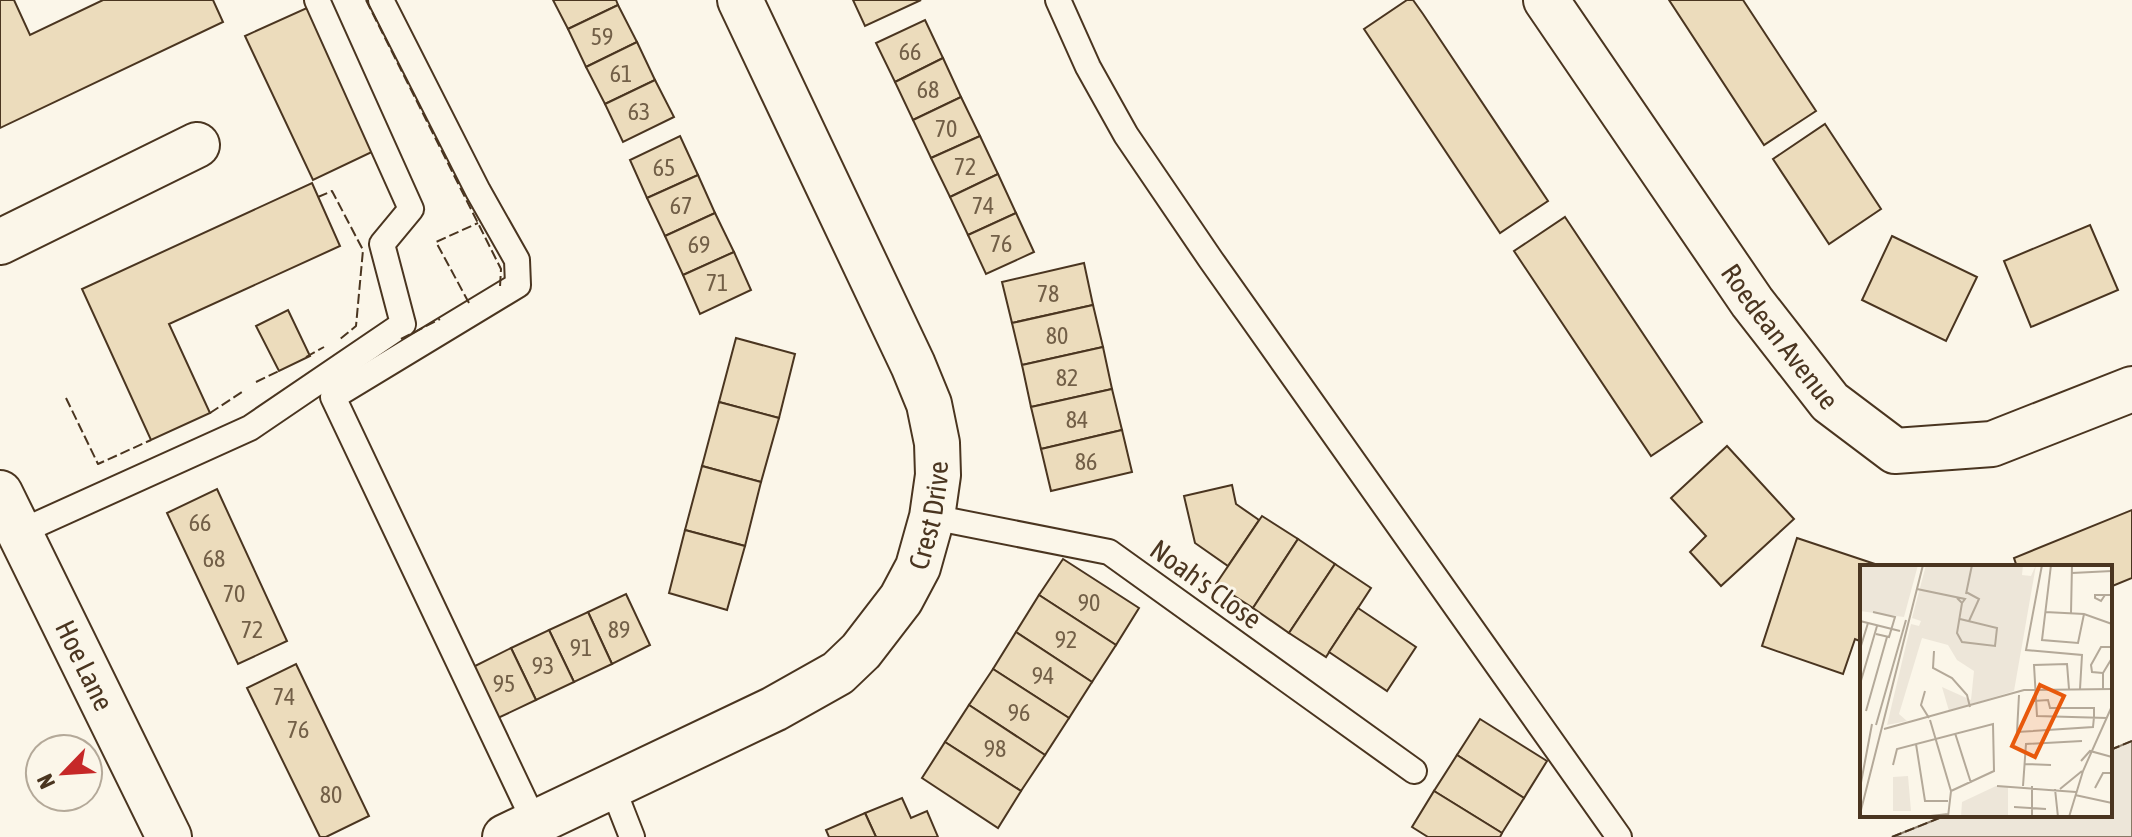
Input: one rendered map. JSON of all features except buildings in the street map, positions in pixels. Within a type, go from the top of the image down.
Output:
[{"type":"street","name":"Crest Drive","points":[[520,830],[774,709],[838,673],[861,651],[901,599],[918,567],[932,517],[938,475],[937,443],[929,404],[740,0]]},
{"type":"street","name":"Roedean Avenue","points":[[1546,0],[1752,302],[1820,390],[1830,402],[1895,451],[1992,444],[2132,389]]},
{"type":"street","points":[[0,242],[197,145]]},
{"type":"street","name":"Hoe Lane","points":[[0,493],[169,837]]},
{"type":"lane","points":[[20,532],[250,428],[403,324],[382,244],[411,209],[317,0]]},
{"type":"lane","points":[[381,0],[478,191],[517,260],[518,285],[333,397],[520,830]]},
{"type":"lane","points":[[1058,0],[1088,67],[1126,135],[1619,837]]},
{"type":"lane","name":"Noah's Close","points":[[932,517],[1109,552],[1414,771]]},
{"type":"lane","points":[[612,786],[632,837]]},
{"type":"shaded area","points":[[2132,741],[2132,837],[1892,837],[1942,817],[2112,817],[2112,749]]},
{"type":"fence","points":[[366,0],[501,269],[500,287]]},
{"type":"fence","points":[[318,197],[332,191],[363,250],[356,326],[339,340]]},
{"type":"fence","points":[[469,303],[436,242],[478,223]]},
{"type":"fence","points":[[401,339],[440,319]]},
{"type":"fence","points":[[306,357],[324,347]]},
{"type":"fence","points":[[256,382],[281,370]]},
{"type":"fence","points":[[210,413],[245,390]]},
{"type":"fence","points":[[66,398],[98,464],[151,440]]},
{"type":"fence","points":[[2112,749],[2132,741]]},
{"type":"fence","points":[[1892,837],[1942,817]]}]
